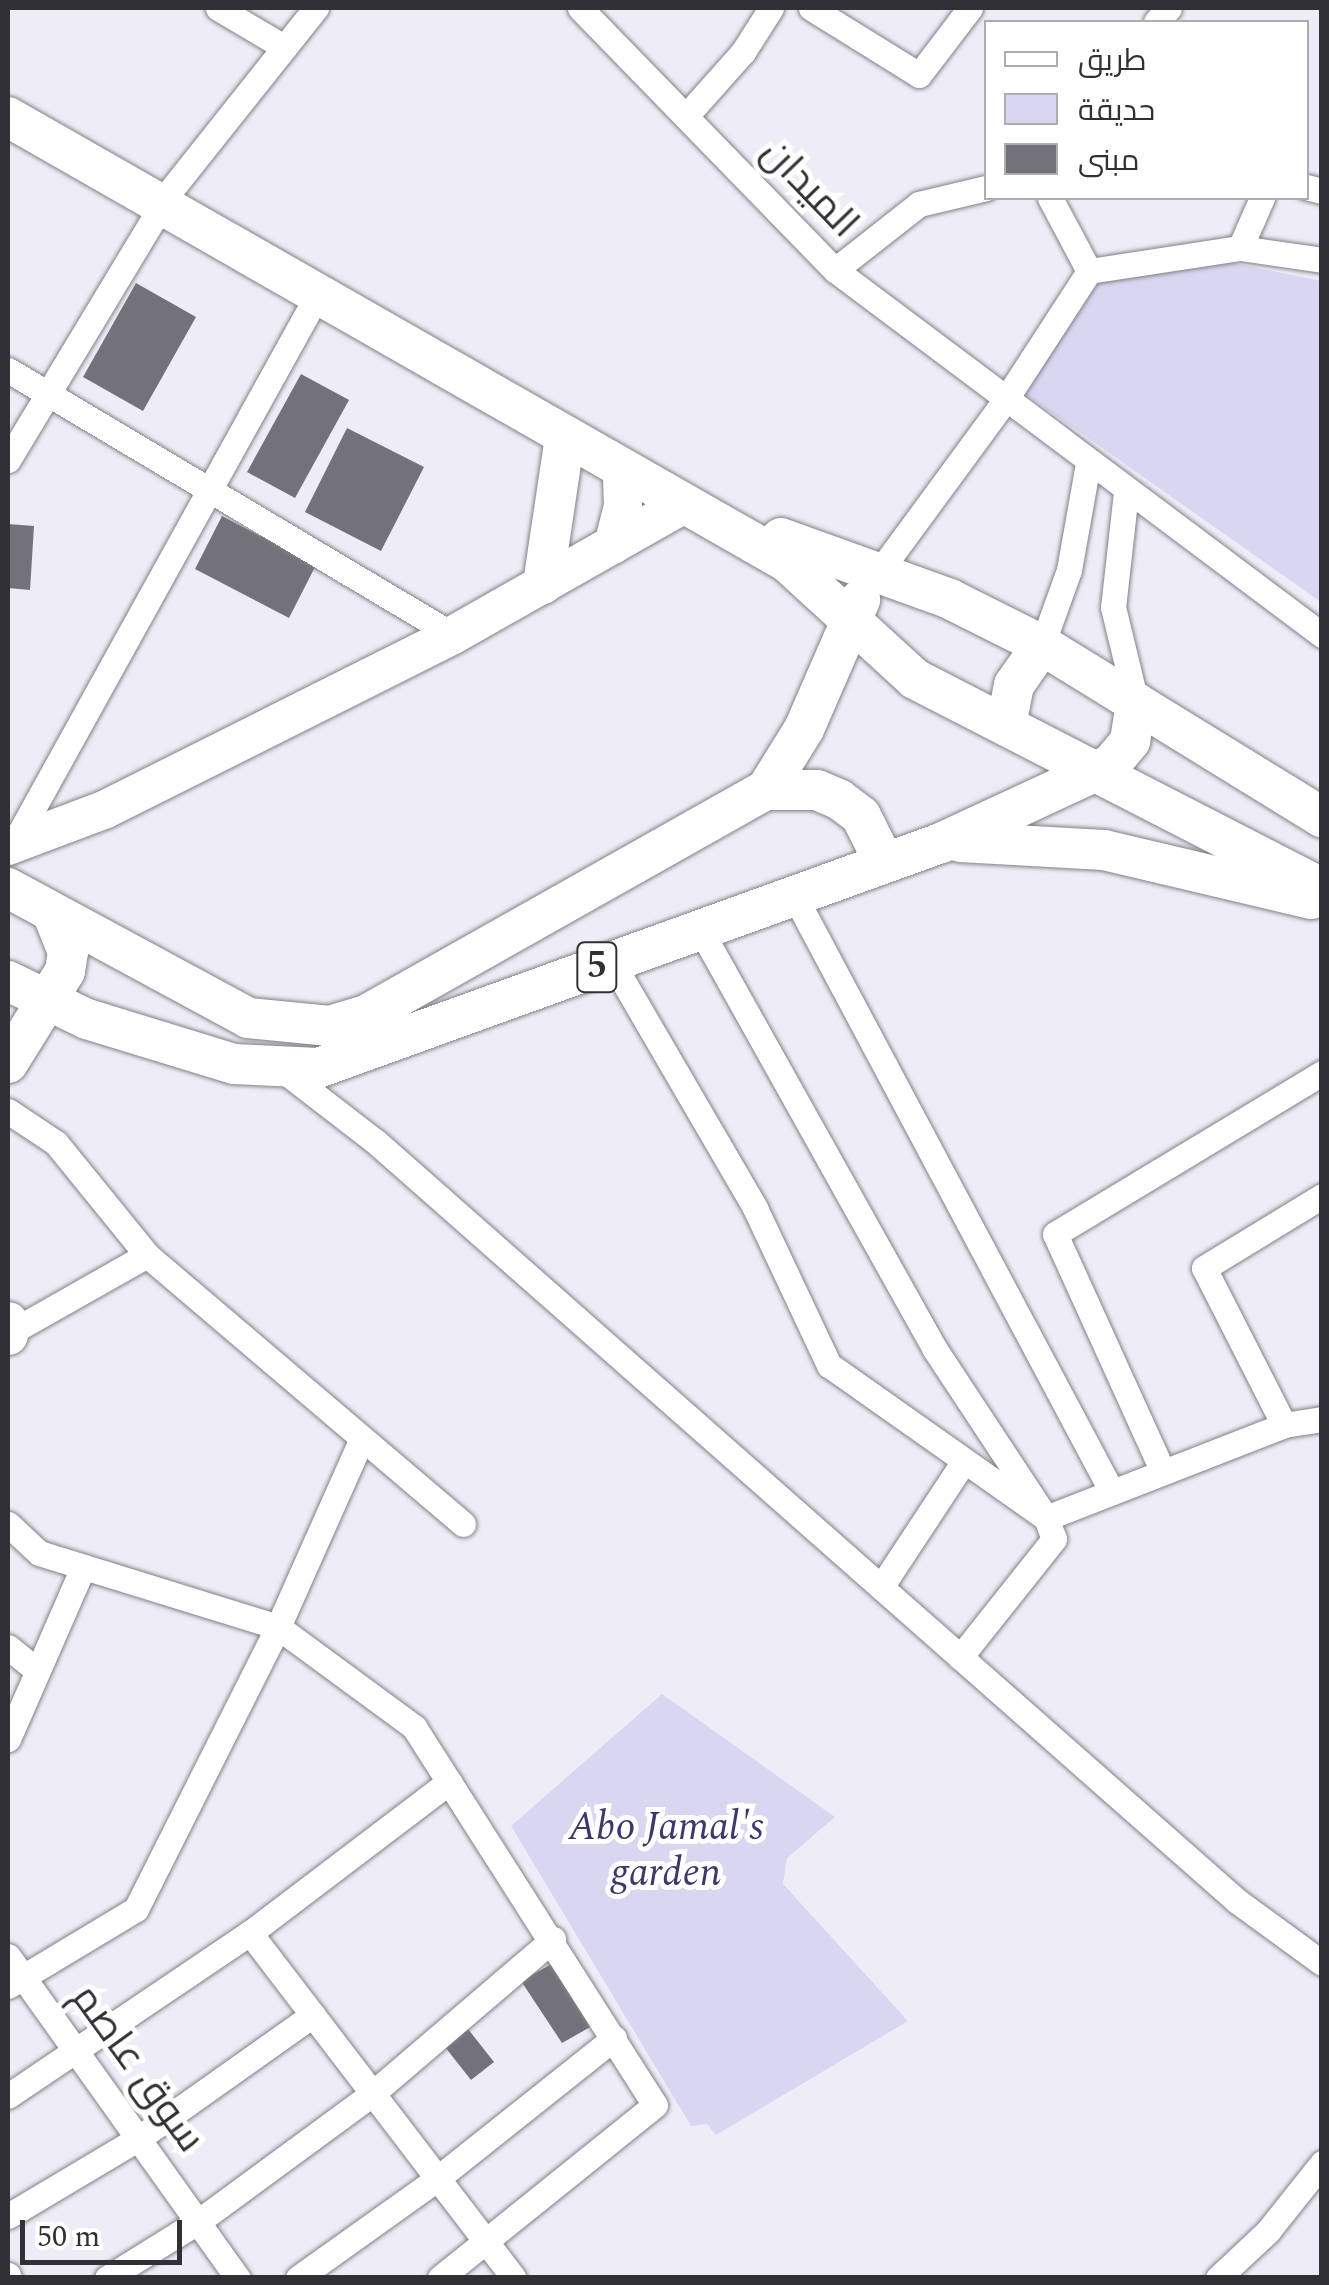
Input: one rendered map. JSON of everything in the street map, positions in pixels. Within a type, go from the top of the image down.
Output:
[{"type":"main road","points":[[8,96],[318,294],[807,575],[849,620],[915,679],[1322,888]]},
{"type":"main road","points":[[8,117],[167,198],[787,541],[876,576],[950,599],[1042,644],[1322,817]]},
{"type":"main road","points":[[543,584],[565,436]]},
{"type":"main road","name":"5","points":[[8,888],[54,918],[248,1018],[330,1026],[366,1016],[766,790],[804,729],[849,620],[876,576]]},
{"type":"main road","points":[[1006,725],[1014,685],[1042,644]]},
{"type":"main road","name":"5","points":[[8,980],[43,1000],[234,1064],[284,1071],[350,1058],[942,843],[1098,772],[1130,741],[1136,702]]},
{"type":"main road","points":[[766,790],[791,786],[840,800],[868,827],[884,862]]},
{"type":"main road","points":[[942,843],[1104,850],[1322,902]]},
{"type":"main road","points":[[8,1062],[43,1000],[57,987],[68,952],[54,918]]},
{"type":"street","points":[[218,8],[284,48]]},
{"type":"street","points":[[8,460],[167,198],[316,8]]},
{"type":"street","points":[[686,116],[742,52],[771,8]]},
{"type":"street","points":[[811,8],[919,75],[970,8]]},
{"type":"street","name":"الميدان","points":[[591,12],[835,270],[1004,402],[1322,635]]},
{"type":"street","points":[[835,270],[919,204],[984,188]]},
{"type":"street","points":[[1051,200],[1089,270]]},
{"type":"street","points":[[1240,248],[1257,200]]},
{"type":"street","points":[[876,576],[1004,402],[1089,270],[1240,248],[1322,260]]},
{"type":"street","points":[[11,844],[207,486],[318,294]]},
{"type":"street","points":[[8,370],[453,635]]},
{"type":"street","points":[[1042,644],[1068,570],[1088,463]]},
{"type":"street","points":[[612,545],[623,506],[622,468]]},
{"type":"street","points":[[1126,492],[1112,607],[1136,702]]},
{"type":"street","points":[[11,844],[104,810],[453,635],[685,504]]},
{"type":"street","points":[[794,895],[1112,1492]]},
{"type":"street","points":[[700,929],[934,1348],[1046,1518],[1054,1538],[960,1657]]},
{"type":"street","points":[[612,962],[756,1208],[829,1365],[1046,1518]]},
{"type":"street","points":[[284,1071],[376,1141],[1237,1901],[1322,1963]]},
{"type":"street","points":[[1163,1472],[1055,1234],[1322,1073]]},
{"type":"street","points":[[8,1111],[56,1143],[147,1255],[360,1443],[463,1524]]},
{"type":"street","points":[[1284,1425],[1204,1268],[1322,1196]]},
{"type":"street","points":[[8,1330],[147,1255]]},
{"type":"street","points":[[1046,1518],[1284,1425],[1322,1419]]},
{"type":"street","points":[[13,1972],[136,1908],[278,1627],[360,1443]]},
{"type":"street","points":[[881,1587],[964,1461]]},
{"type":"street","points":[[8,1524],[39,1553],[278,1627],[414,1727],[655,2104],[440,2278]]},
{"type":"street","points":[[8,1739],[83,1567]]},
{"type":"street","points":[[8,1648],[36,1670]]},
{"type":"street","points":[[8,2096],[250,1933],[449,1782]]},
{"type":"street","points":[[250,1933],[514,2278]]},
{"type":"street","points":[[107,2278],[200,2220],[373,2093],[553,1939]]},
{"type":"street","name":"سوق عاصم","points":[[13,1972],[76,2048],[238,2278]]},
{"type":"street","points":[[8,2216],[139,2138],[313,2014]]},
{"type":"street","points":[[298,2278],[438,2178],[614,2038]]},
{"type":"street","points":[[1218,2278],[1268,2231],[1322,2163]]},
{"type":"green space","points":[[1233,263],[1321,281],[1321,602],[1021,391],[1099,266]]},
{"type":"green space","name":"Abo Jamal's garden","points":[[662,1694],[835,1817],[787,1858],[783,1884],[908,2021],[716,2135],[707,2124],[691,2126],[511,1826]]},
{"type":"building","points":[[136,283],[196,317],[143,411],[83,377]]},
{"type":"building","points":[[301,374],[349,400],[295,498],[247,472]]},
{"type":"building","points":[[347,428],[424,467],[381,551],[305,512]]},
{"type":"building","points":[[222,516],[316,565],[289,618],[195,569]]},
{"type":"building","points":[[8,524],[34,526],[30,590],[8,588]]},
{"type":"building","points":[[555,1962],[592,2026],[562,2043],[521,1981]]},
{"type":"building","points":[[468,2029],[494,2062],[471,2080],[445,2047]]}]
